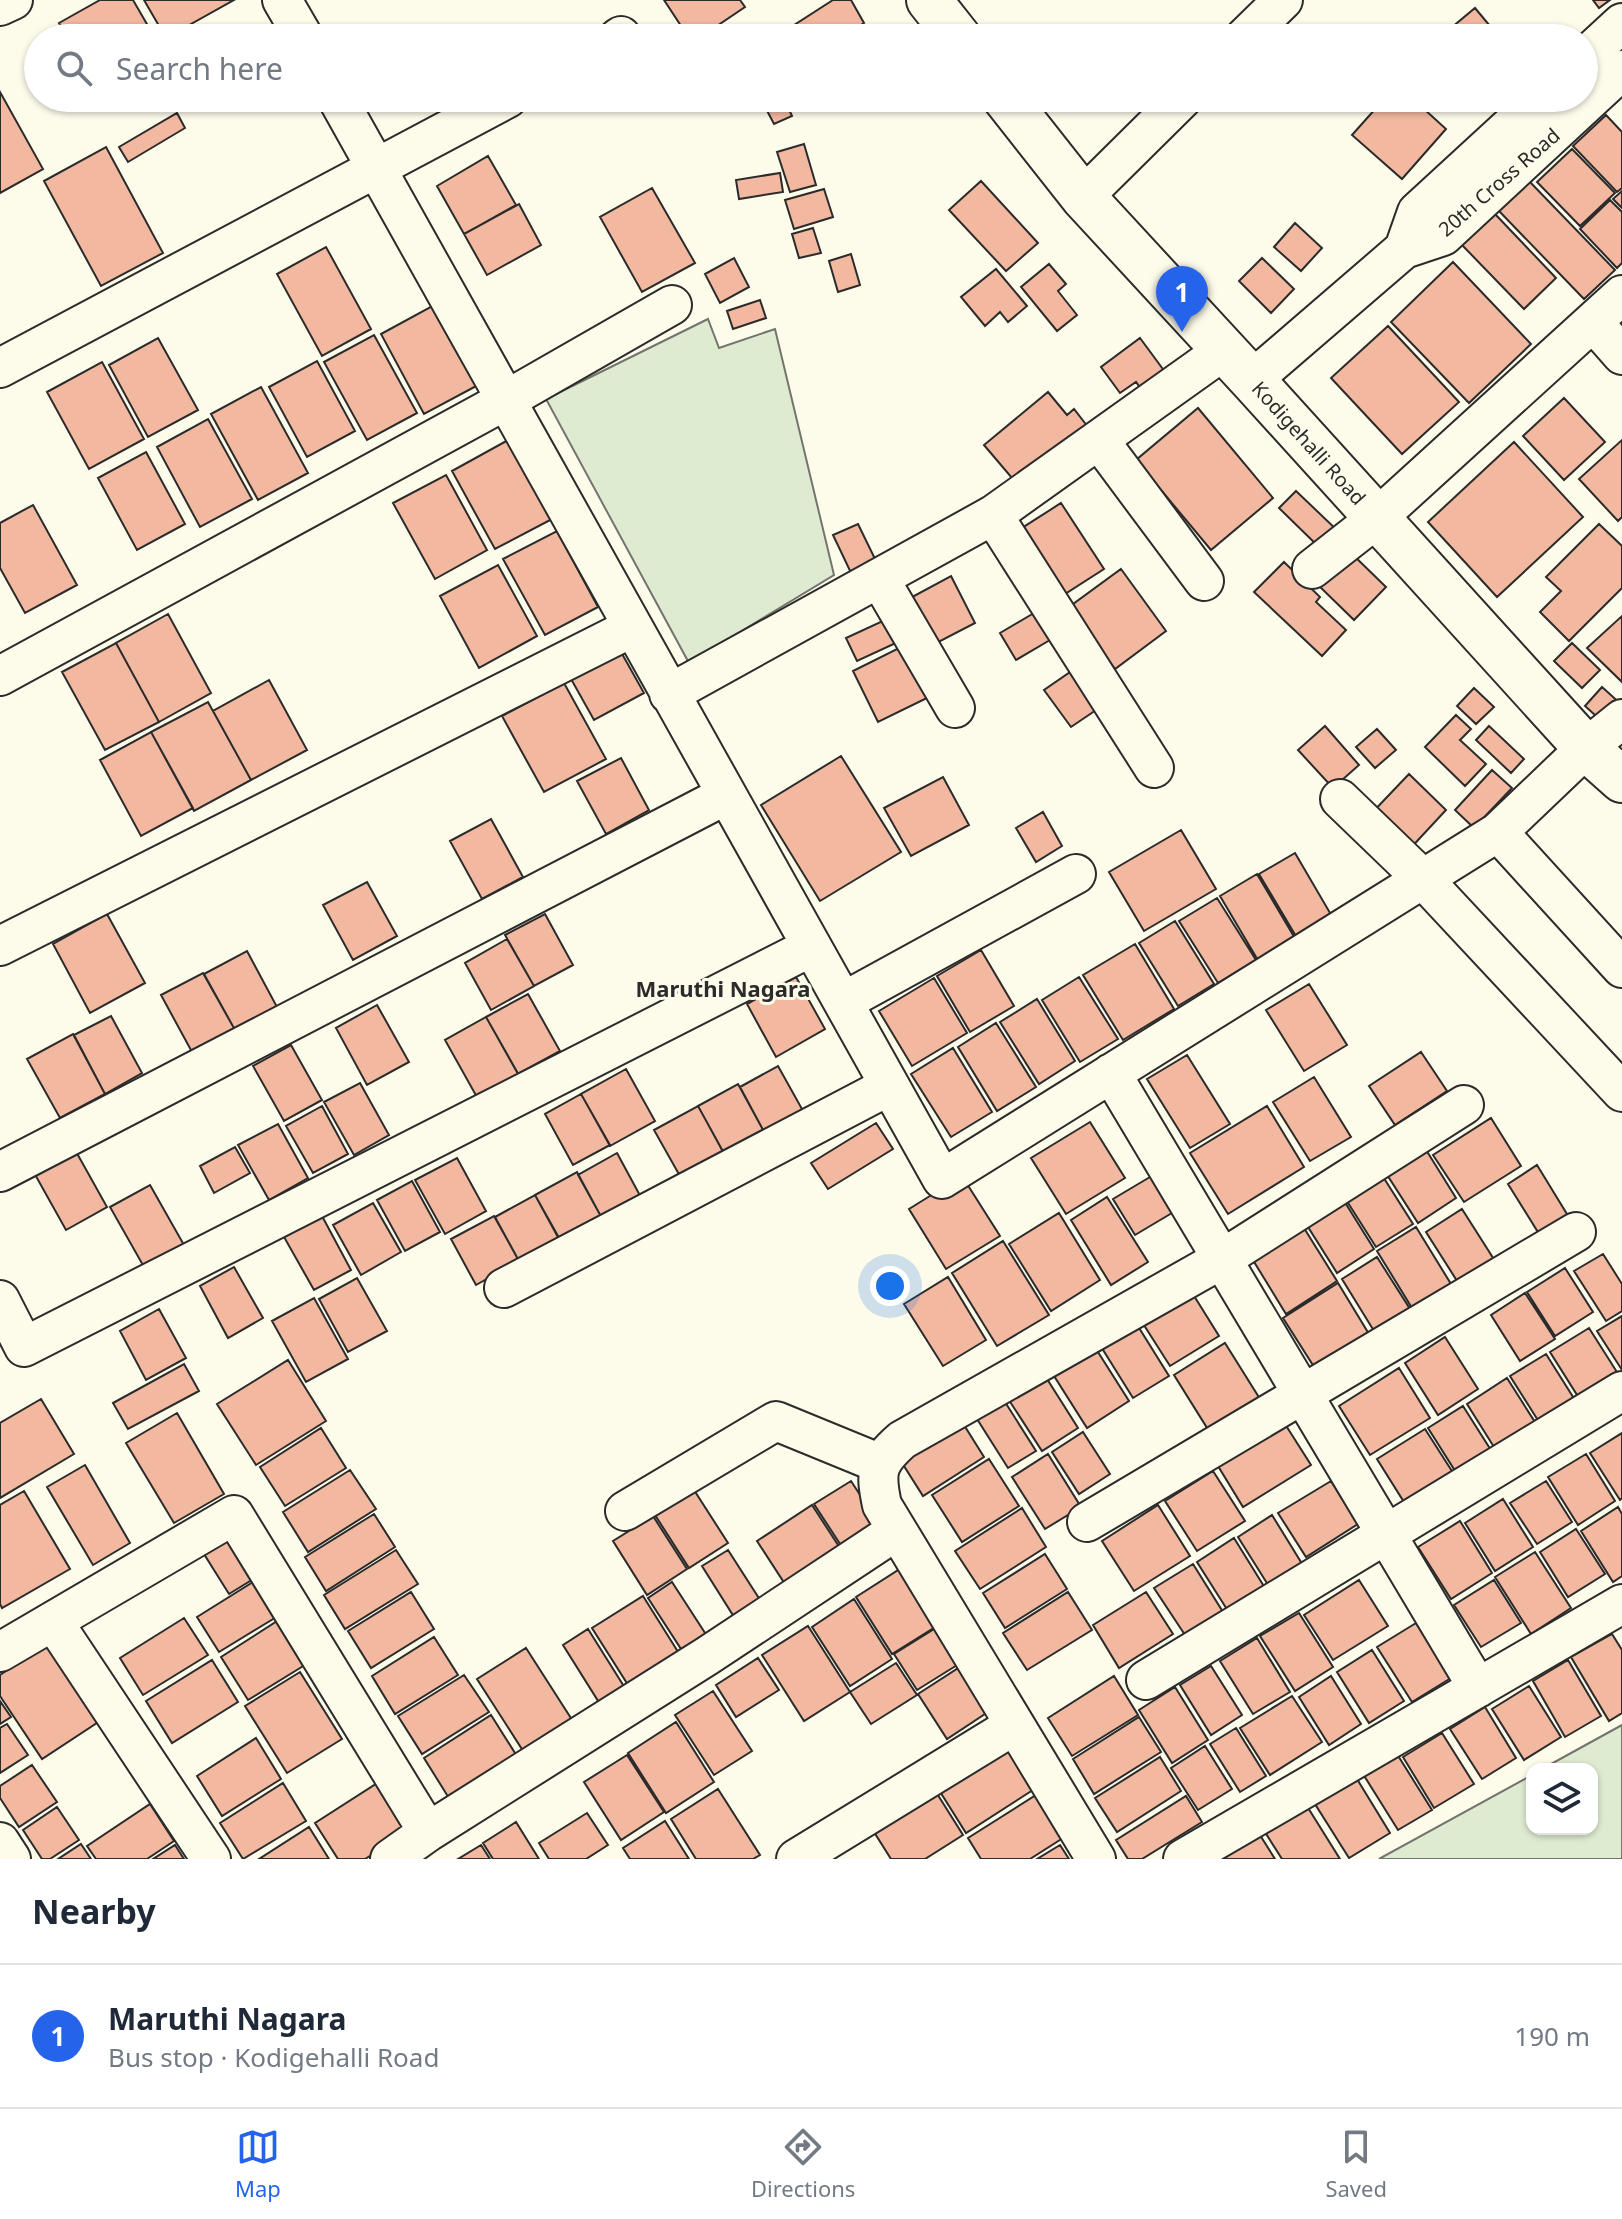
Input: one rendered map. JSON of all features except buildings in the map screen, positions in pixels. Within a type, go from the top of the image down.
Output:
[{"type":"main road","points":[[929,0],[948,24]]},
{"type":"main road","name":"Kodigehalli Road","points":[[1016,112],[1083,197],[1586,748],[1622,780]]},
{"type":"street","points":[[0,6],[13,0]]},
{"type":"street","points":[[282,0],[296,24]]},
{"type":"street","points":[[1258,24],[1283,0]]},
{"type":"street","points":[[1598,45],[1622,23]]},
{"type":"street","name":"20th Cross Road","points":[[1598,92],[1622,70]]},
{"type":"street","points":[[345,112],[942,1179],[1498,832],[1586,748],[1622,719]]},
{"type":"street","points":[[0,368],[482,112]]},
{"type":"street","points":[[1083,197],[1169,112]]},
{"type":"street","name":"20th Cross Road","points":[[1404,249],[1417,212],[1526,112]]},
{"type":"street","name":"20th Cross Road","points":[[669,694],[993,515],[1099,440],[1238,366],[1404,249],[1443,236],[1577,112]]},
{"type":"street","points":[[1312,569],[1377,518],[1622,295]]},
{"type":"street","points":[[0,676],[506,400],[672,305]]},
{"type":"street","points":[[1593,322],[1622,355]]},
{"type":"street","points":[[1099,440],[1204,581]]},
{"type":"street","points":[[993,515],[1154,768]]},
{"type":"street","points":[[879,578],[955,708]]},
{"type":"street","points":[[0,946],[633,627]]},
{"type":"street","points":[[0,1172],[726,795]]},
{"type":"street","points":[[1340,799],[1424,880],[1622,1092]]},
{"type":"street","points":[[1498,832],[1622,968]]},
{"type":"street","points":[[843,1002],[1076,874]]},
{"type":"street","points":[[0,1300],[24,1347],[811,947]]},
{"type":"street","points":[[1111,1073],[1478,1688]]},
{"type":"street","points":[[504,1288],[889,1086]]},
{"type":"street","points":[[1096,1859],[882,1505],[877,1482],[883,1457],[902,1440],[1222,1259],[1464,1105]]},
{"type":"street","points":[[1087,1522],[1576,1232]]},
{"type":"street","points":[[1146,1680],[1622,1391]]},
{"type":"street","points":[[625,1511],[776,1421],[881,1464]]},
{"type":"street","points":[[0,1652],[234,1515],[428,1832]]},
{"type":"street","points":[[390,1859],[896,1531]]},
{"type":"street","points":[[1183,1859],[1622,1604]]},
{"type":"street","points":[[53,1621],[211,1859]]},
{"type":"street","points":[[796,1859],[840,1848],[1013,1726]]},
{"type":"street","points":[[0,1842],[11,1859]]},
{"type":"green space","points":[[708,319],[719,348],[775,329],[834,575],[689,663],[546,399]]},
{"type":"green space","points":[[1622,1725],[1622,1859],[1379,1859],[1526,1778],[1526,1835],[1598,1835],[1598,1763],[1553,1763]]},
{"type":"place","name":"Maruthi Nagara","points":[[1182,332]]},
{"type":"district","name":"Maruthi Nagara","points":[[723,988]]}]
